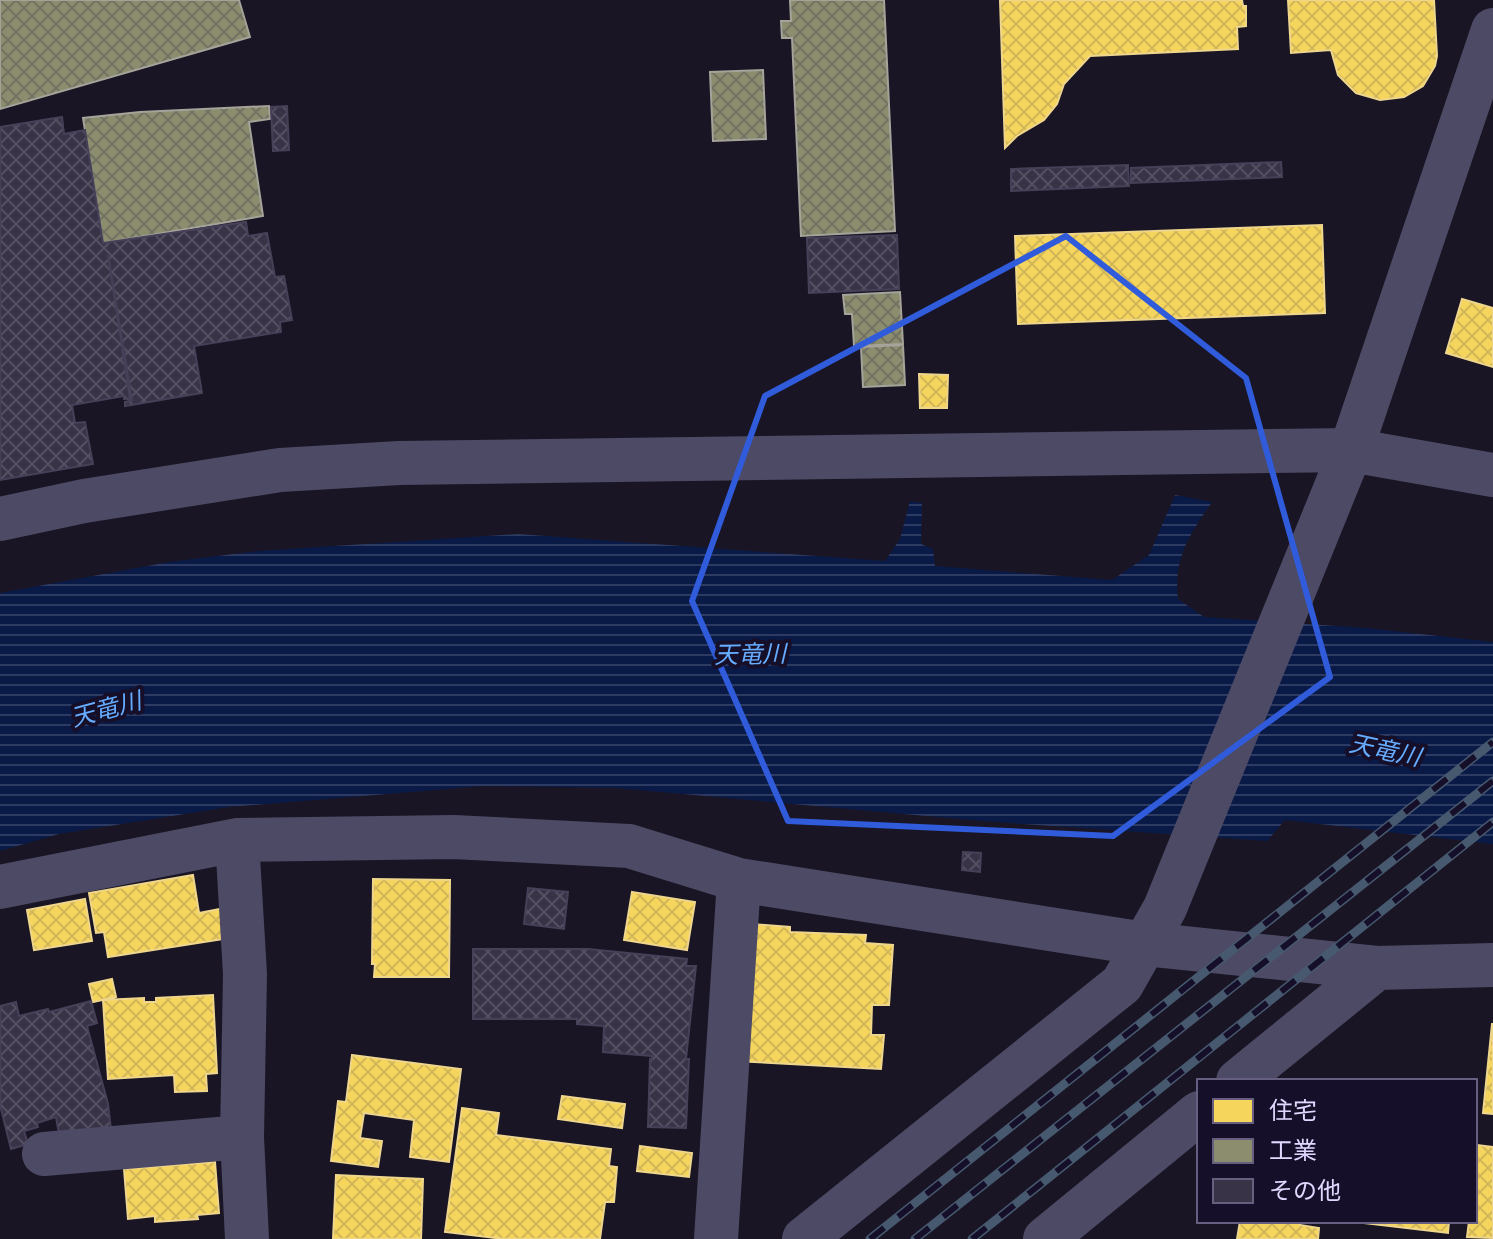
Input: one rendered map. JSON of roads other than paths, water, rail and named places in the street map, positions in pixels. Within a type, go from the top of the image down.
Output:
[{"type":"street","points":[[804,1239],[1122,984],[1155,926],[1351,450],[1493,30]]},
{"type":"street","points":[[0,519],[84,501],[280,470],[399,463],[1351,450],[1493,475]]},
{"type":"street","points":[[0,887],[237,840],[454,837],[629,846],[739,880],[1155,926],[1377,968],[1493,965]]},
{"type":"street","points":[[237,840],[245,974],[242,1137],[247,1239]]},
{"type":"street","points":[[716,1239],[739,880]]},
{"type":"street","points":[[1240,1079],[1377,968]]},
{"type":"street","points":[[1062,1234],[1197,1115]]},
{"type":"street","points":[[44,1154],[242,1137]]},
{"type":"water","name":"天竜川","points":[[1175,495],[1212,502],[1185,547],[1177,584],[1178,599],[1204,617],[1366,628],[1493,642],[1493,844],[1285,820],[1267,841],[982,821],[616,788],[484,786],[229,807],[59,834],[0,851],[0,593],[169,562],[258,551],[518,534],[885,561],[900,539],[910,501],[922,503],[921,544],[933,549],[935,566],[1112,580],[1149,555]]},
{"type":"railway","points":[[870,1239],[1493,742]]},
{"type":"railway","points":[[915,1239],[1493,781]]},
{"type":"railway","points":[[972,1239],[1493,822]]}]
